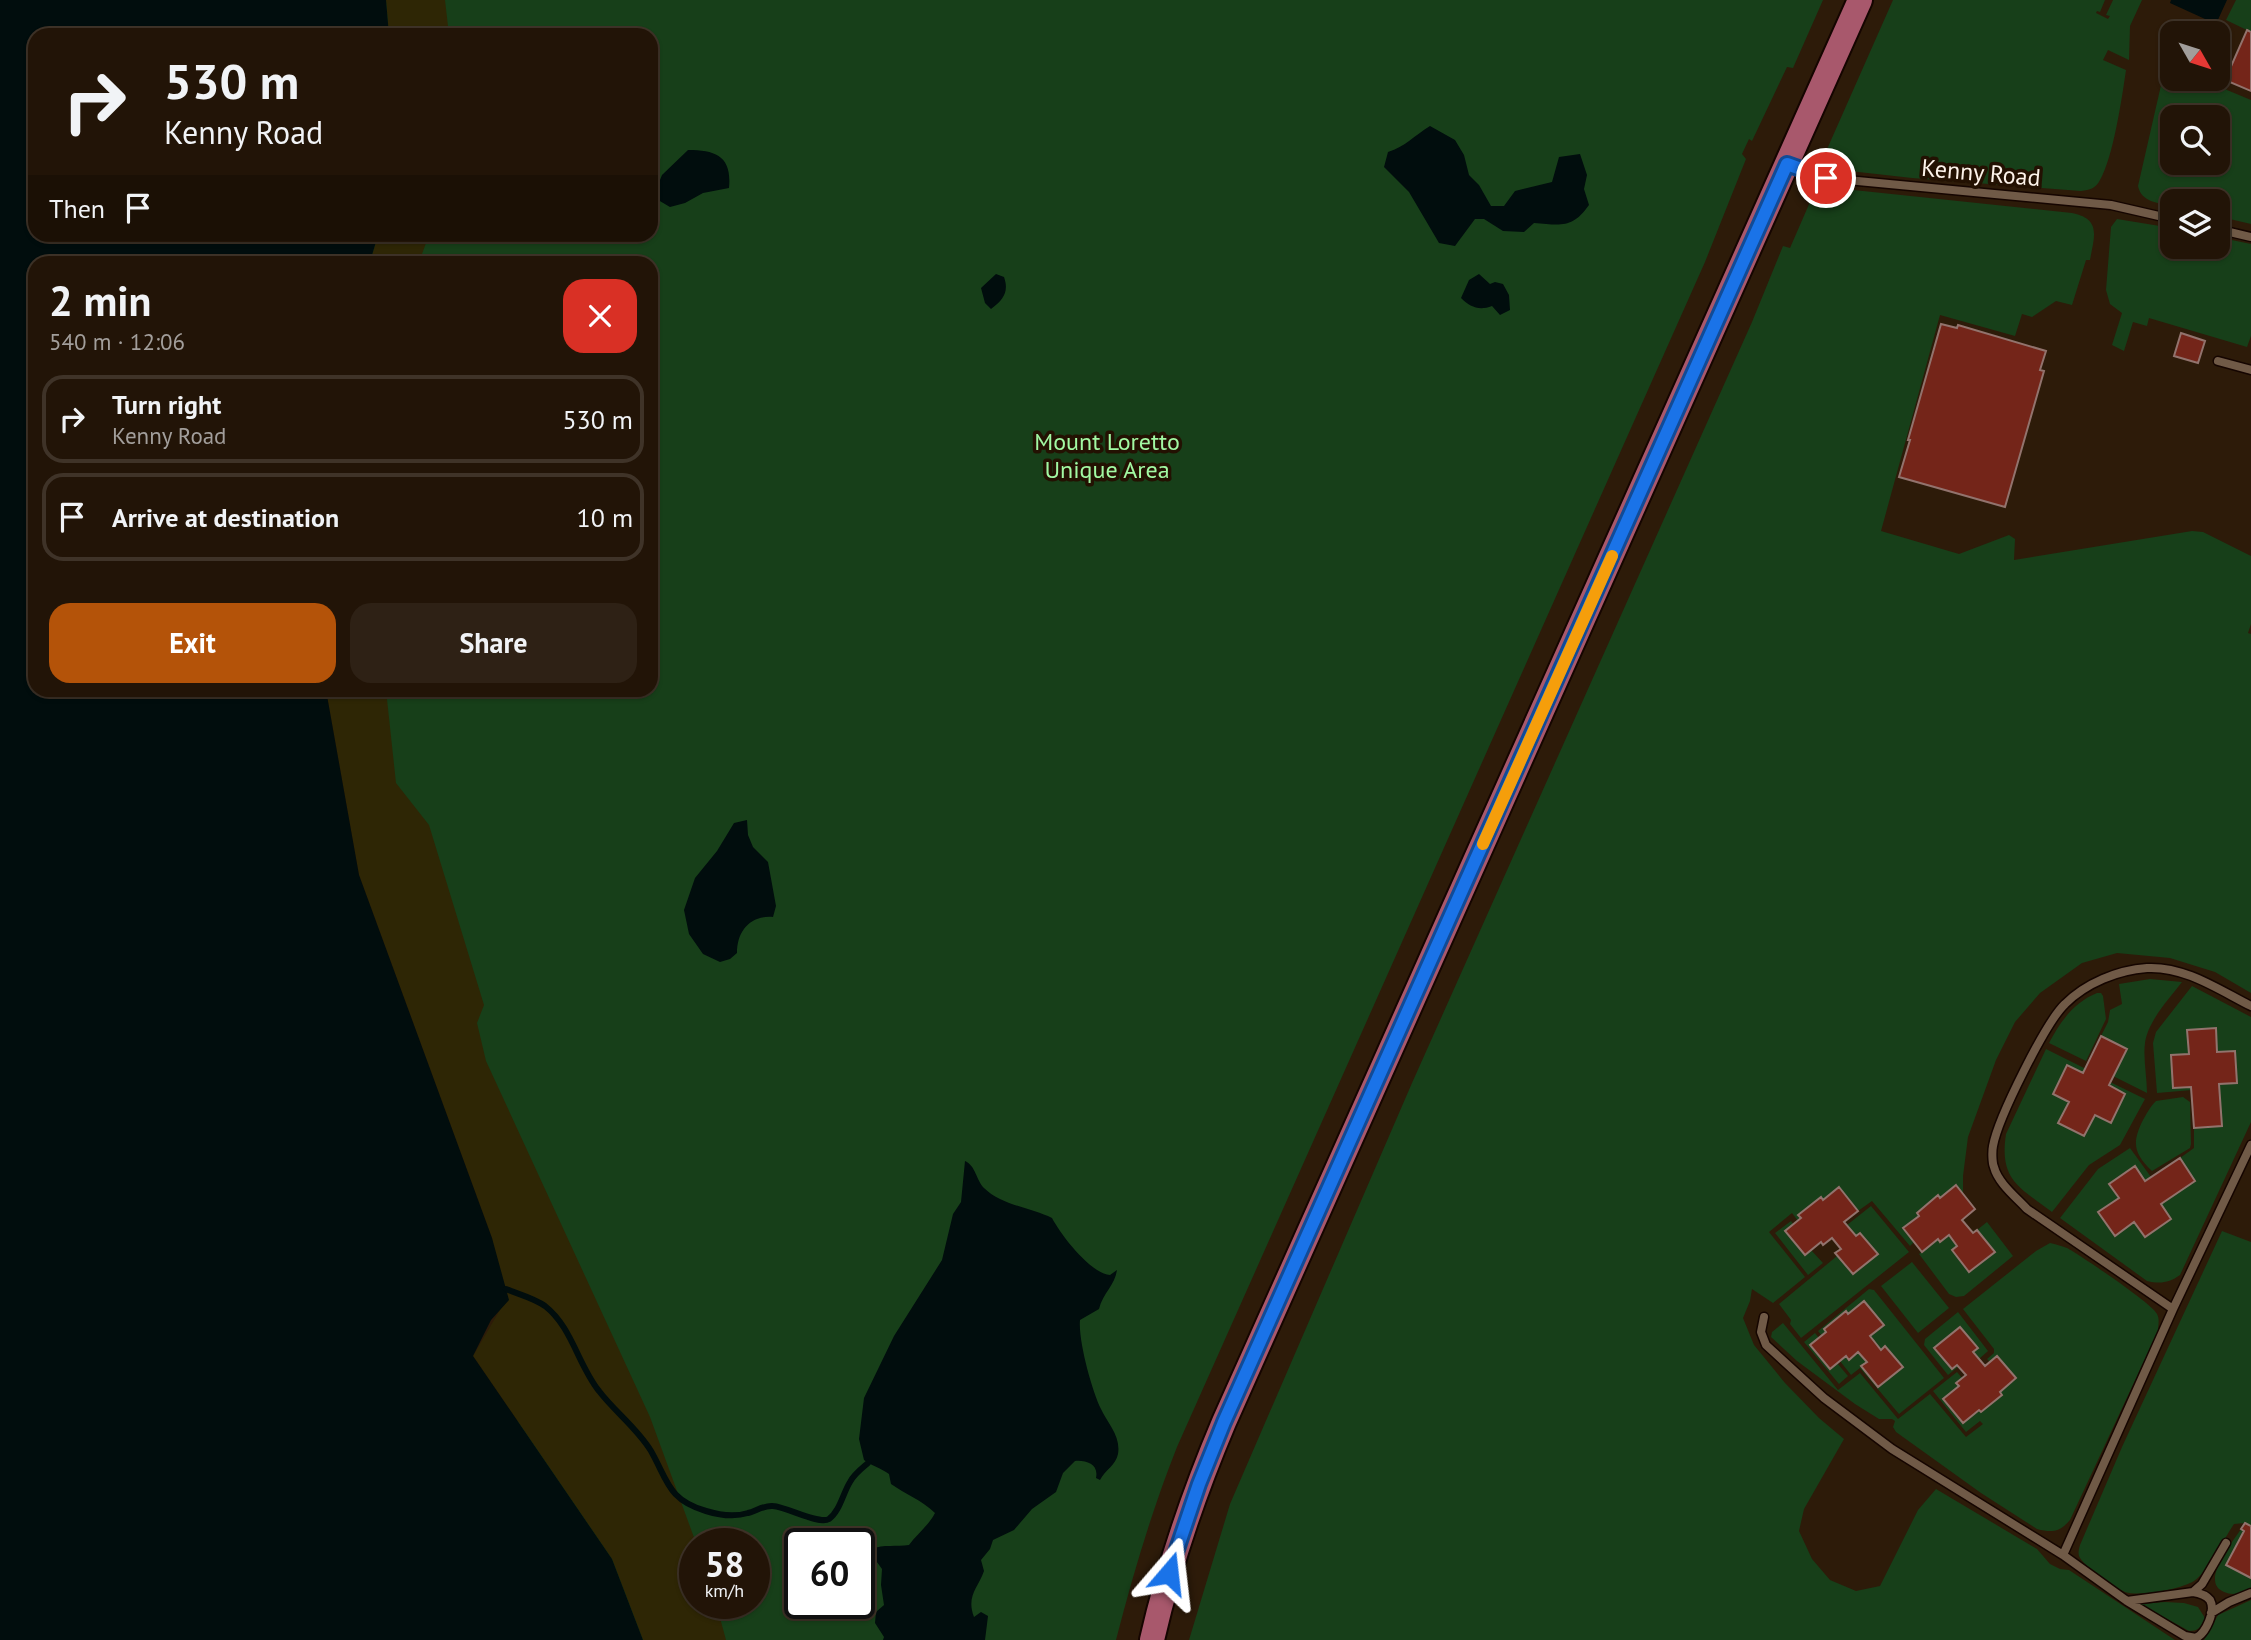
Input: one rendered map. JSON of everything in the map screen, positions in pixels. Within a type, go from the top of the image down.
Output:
[{"type":"main road","points":[[1152,1640],[1179,1542],[1220,1432],[1860,0]]},
{"type":"lane","name":"Kenny Road","points":[[1787,164],[1826,178],[2110,205],[2160,216]]},
{"type":"lane","points":[[2230,232],[2251,237]]},
{"type":"lane","points":[[2218,361],[2251,370]]},
{"type":"lane","points":[[2173,1309],[2027,1209],[2007,1189],[1994,1167],[1993,1146],[2044,1032],[2065,1004],[2091,985],[2116,974],[2146,968],[2167,969],[2188,974],[2251,1006]]},
{"type":"lane","points":[[2063,1555],[2173,1309],[2251,1145]]},
{"type":"lane","points":[[1764,1317],[1761,1332],[1766,1345],[1824,1398],[1892,1449],[2063,1555],[2127,1601],[2191,1638],[2200,1636],[2211,1613],[2210,1600],[2203,1594],[2193,1592],[2127,1601]]},
{"type":"lane","points":[[2193,1592],[2202,1584],[2226,1543]]},
{"type":"lane","points":[[2211,1613],[2229,1602],[2251,1594]]},
{"type":"green space","name":"Mount Loretto Unique Area","points":[[0,0],[1823,0],[1793,68],[1787,67],[1752,141],[1749,139],[1742,154],[1746,159],[1705,262],[1177,1447],[1159,1494],[1116,1640],[179,1640],[6,1316],[560,1430],[360,697],[658,697],[658,256],[64,256],[0,238]]},
{"type":"green space","points":[[1893,0],[2105,0],[2100,12],[2096,13],[2108,19],[2110,16],[2106,15],[2113,0],[2142,0],[2130,26],[2129,60],[2108,50],[2103,60],[2126,70],[2113,143],[2105,170],[2097,185],[2081,191],[1912,178],[1832,169],[1826,166],[1824,156]]},
{"type":"green space","points":[[2236,0],[2251,0],[2251,32],[2226,20]]},
{"type":"green space","points":[[2160,90],[2229,91],[2251,100],[2251,224],[2230,219],[2230,189],[2160,189],[2160,204],[2146,199],[2138,186]]},
{"type":"green space","points":[[1825,187],[2072,213],[2082,216],[2092,224],[2094,237],[2090,260],[2086,260],[2072,305],[2056,301],[2032,317],[2022,314],[2015,336],[1940,315],[1881,531],[1959,554],[2009,535],[2015,539],[2014,560],[2192,531],[2203,532],[2251,556],[2251,624],[2248,633],[2251,634],[2251,993],[2215,972],[2170,958],[2117,953],[2082,963],[2040,993],[2015,1022],[1996,1060],[1968,1137],[1963,1194],[1956,1186],[1917,1212],[1919,1216],[1903,1228],[1914,1242],[1910,1246],[1872,1201],[1858,1211],[1839,1187],[1823,1200],[1820,1197],[1799,1215],[1801,1218],[1798,1221],[1792,1213],[1769,1232],[1805,1277],[1773,1303],[1752,1289],[1743,1318],[1754,1345],[1785,1383],[1844,1439],[1804,1509],[1799,1531],[1812,1559],[1830,1580],[1856,1591],[1880,1586],[1918,1510],[1936,1489],[2037,1549],[2050,1564],[2069,1570],[2175,1640],[1189,1640],[1230,1504],[1412,1083],[1752,322],[1783,246],[1790,248],[1810,202],[1816,204],[1817,200],[1812,197],[1814,193],[1822,196]]},
{"type":"green space","points":[[2117,219],[2160,226],[2160,259],[2230,259],[2230,240],[2251,244],[2251,336],[2247,347],[2149,318],[2147,326],[2133,322],[2124,351],[2112,345],[2122,313],[2110,304],[2106,290],[2111,227]]},
{"type":"green space","points":[[2150,979],[2182,982],[2160,1011],[2147,1035],[2144,1055],[2147,1093],[2113,1076],[2127,1049],[2101,1036],[2110,1010],[2122,1004],[2119,984]]},
{"type":"green space","points":[[2192,986],[2251,1017],[2251,1122],[2180,1275],[2160,1283],[2147,1281],[2060,1218],[2098,1169],[2130,1148],[2151,1177],[2145,1181],[2135,1166],[2109,1184],[2119,1198],[2099,1212],[2115,1236],[2134,1222],[2145,1237],[2171,1219],[2161,1204],[2195,1181],[2180,1158],[2194,1148],[2194,1128],[2219,1084],[2237,1083],[2235,1051],[2217,1052],[2215,1028],[2187,1030],[2192,1090],[2157,1093],[2153,1043],[2156,1032]]},
{"type":"green space","points":[[2097,993],[2103,996],[2106,1019],[2086,1061],[2049,1043],[2068,1014]]},
{"type":"green space","points":[[2046,1049],[2086,1069],[2083,1073],[2067,1065],[2053,1094],[2069,1102],[2059,1123],[2095,1115],[2110,1122],[2125,1094],[2109,1085],[2110,1082],[2145,1099],[2120,1145],[2089,1165],[2052,1212],[2014,1181],[2006,1162],[2005,1150],[2006,1134]]},
{"type":"green space","points":[[2183,1097],[2190,1102],[2190,1148],[2152,1171],[2141,1159],[2136,1147],[2139,1128],[2156,1101]]},
{"type":"green space","points":[[1871,1206],[1909,1252],[1801,1338],[1779,1304],[1837,1256],[1853,1274],[1877,1254],[1860,1233],[1856,1236],[1847,1225]]},
{"type":"green space","points":[[1791,1221],[1794,1225],[1785,1232],[1805,1255],[1811,1250],[1823,1263],[1808,1275],[1775,1233]]},
{"type":"green space","points":[[1987,1222],[2013,1256],[1964,1296],[1949,1294],[1919,1254],[1938,1239],[1941,1242],[1949,1235],[1957,1246],[1995,1252],[1977,1230]]},
{"type":"green space","points":[[2222,1231],[2251,1242],[2251,1526],[2245,1523],[2234,1524],[2211,1562],[2194,1581],[2160,1591],[2140,1594],[2125,1592],[2086,1565],[2079,1556],[2080,1545],[2122,1447]]},
{"type":"green space","points":[[2050,1243],[2067,1248],[2115,1280],[2153,1309],[2159,1320],[2158,1331],[2070,1520],[2055,1530],[2037,1529],[1981,1493],[1896,1432],[1893,1427],[1895,1421],[1879,1419],[1855,1404],[1797,1361],[1771,1337],[1772,1332],[1783,1323],[1838,1390],[1860,1373],[1898,1419],[1930,1394],[1966,1437],[1983,1424],[1980,1421],[1966,1432],[1933,1391],[1957,1372],[1962,1378],[1957,1383],[1959,1386],[1943,1399],[1981,1412],[2002,1395],[2000,1392],[2016,1378],[1998,1356],[1990,1362],[1987,1359],[1994,1353],[1994,1349],[1963,1309]]},
{"type":"green space","points":[[1912,1262],[1949,1308],[1918,1333],[1881,1286]]},
{"type":"green space","points":[[1869,1289],[1874,1290],[1944,1378],[1899,1414],[1860,1368],[1851,1375],[1840,1361],[1858,1352],[1867,1362],[1861,1367],[1878,1387],[1903,1367],[1886,1346],[1881,1350],[1870,1336],[1864,1301],[1848,1314],[1845,1311],[1824,1329],[1826,1332],[1822,1336],[1818,1331]]},
{"type":"green space","points":[[1958,1312],[1988,1351],[1979,1359],[1973,1352],[1977,1348],[1960,1327],[1934,1348],[1952,1369],[1957,1365],[1948,1375],[1924,1345],[1925,1339]]},
{"type":"green space","points":[[1815,1333],[1830,1369],[1837,1363],[1848,1376],[1839,1384],[1804,1342]]},
{"type":"green space","points":[[2241,1529],[2244,1531],[2226,1565],[2251,1577],[2251,1589],[2238,1594],[2227,1593],[2217,1587],[2216,1571]]},
{"type":"green space","points":[[2251,1600],[2251,1640],[2204,1640],[2218,1615]]},
{"type":"green space","points":[[2165,1602],[2198,1607],[2205,1618],[2201,1626],[2189,1631],[2140,1604]]},
{"type":"sand","points":[[386,0],[445,0],[448,28],[388,28]]},
{"type":"sand","points":[[376,242],[426,242],[421,256],[372,256]]},
{"type":"sand","points":[[327,697],[387,697],[396,783],[429,825],[484,1005],[477,1023],[486,1061],[650,1417],[691,1528],[679,1528],[679,1619],[720,1619],[726,1640],[643,1640],[612,1559],[473,1356],[501,1308],[492,1238],[359,875]]},
{"type":"shaded area","points":[[0,0],[386,0],[388,28],[28,28],[28,242],[376,242],[372,256],[28,256],[28,697],[327,697],[359,875],[492,1238],[509,1300],[491,1320],[473,1356],[612,1559],[643,1640],[0,1640]]},
{"type":"shaded area","points":[[2171,0],[2227,0],[2217,21],[2209,21],[2170,3]]},
{"type":"shaded area","points":[[1430,126],[1455,140],[1464,155],[1469,175],[1479,185],[1491,206],[1504,206],[1515,191],[1552,182],[1559,157],[1580,154],[1587,175],[1584,189],[1589,205],[1571,222],[1559,225],[1534,223],[1524,232],[1503,231],[1484,219],[1475,219],[1455,246],[1439,243],[1409,192],[1384,167],[1388,152],[1405,144]]},
{"type":"shaded area","points":[[688,150],[707,152],[715,154],[725,162],[729,188],[703,193],[685,203],[670,207],[658,200],[658,185],[662,175]]},
{"type":"shaded area","points":[[996,274],[1004,277],[1006,291],[991,309],[985,303],[981,288]]},
{"type":"shaded area","points":[[1479,274],[1490,284],[1503,284],[1509,295],[1510,310],[1500,315],[1492,306],[1475,307],[1461,298],[1469,280]]},
{"type":"shaded area","points":[[747,820],[748,835],[753,847],[768,862],[776,906],[773,917],[758,919],[746,926],[739,938],[737,953],[720,962],[703,954],[689,934],[684,910],[695,878],[717,851],[734,823]]},
{"type":"shaded area","points":[[965,1161],[971,1166],[981,1185],[991,1194],[1052,1218],[1069,1243],[1094,1268],[1110,1275],[1117,1270],[1099,1309],[1080,1320],[1080,1329],[1090,1378],[1097,1401],[1116,1436],[1118,1454],[1100,1480],[1096,1478],[1094,1466],[1075,1461],[1063,1473],[1056,1492],[1032,1509],[1014,1530],[993,1540],[981,1560],[984,1571],[971,1603],[974,1617],[981,1612],[988,1616],[985,1640],[883,1640],[884,1637],[875,1623],[876,1612],[884,1605],[882,1569],[875,1559],[875,1548],[909,1545],[935,1513],[891,1484],[889,1474],[864,1460],[859,1439],[864,1398],[894,1336],[942,1260],[953,1214],[961,1202]]},
{"type":"building","points":[[2247,30],[2251,32],[2251,91],[2230,82],[2230,69]]},
{"type":"building","points":[[1941,324],[1957,328],[1958,325],[2046,351],[2040,370],[2044,371],[2005,507],[1899,477]]},
{"type":"building","points":[[2181,333],[2205,341],[2198,363],[2174,356]]},
{"type":"building","points":[[2216,1028],[2217,1052],[2235,1051],[2237,1083],[2219,1084],[2222,1126],[2194,1128],[2191,1087],[2173,1088],[2171,1055],[2189,1054],[2187,1030]]},
{"type":"building","points":[[2101,1036],[2127,1049],[2109,1085],[2125,1094],[2111,1123],[2095,1115],[2084,1136],[2058,1123],[2069,1102],[2053,1094],[2067,1065],[2083,1073]]},
{"type":"building","points":[[2180,1158],[2195,1181],[2161,1204],[2171,1219],[2145,1237],[2134,1222],[2115,1236],[2098,1212],[2119,1198],[2109,1184],[2135,1166],[2145,1181]]},
{"type":"building","points":[[1956,1185],[1975,1209],[1962,1220],[1973,1233],[1977,1230],[1995,1252],[1969,1272],[1952,1250],[1957,1246],[1949,1235],[1940,1242],[1938,1239],[1922,1252],[1903,1228],[1919,1216],[1917,1213],[1938,1195],[1940,1198]]},
{"type":"building","points":[[1839,1187],[1858,1211],[1844,1222],[1856,1236],[1860,1233],[1878,1254],[1853,1274],[1835,1253],[1841,1249],[1832,1238],[1823,1245],[1821,1242],[1805,1255],[1785,1231],[1801,1218],[1798,1215]]},
{"type":"building","points":[[1864,1301],[1884,1325],[1870,1336],[1881,1350],[1885,1346],[1903,1367],[1878,1387],[1861,1366],[1867,1362],[1858,1352],[1849,1360],[1846,1356],[1830,1369],[1810,1345],[1846,1311],[1848,1314]]},
{"type":"building","points":[[1960,1327],[1978,1348],[1973,1352],[1985,1366],[1997,1356],[2016,1378],[2000,1392],[2002,1395],[1963,1423],[1943,1399],[1959,1386],[1956,1383],[1966,1375],[1957,1365],[1952,1369],[1934,1348]]},
{"type":"building","points":[[2245,1523],[2251,1526],[2251,1578],[2226,1565],[2244,1531],[2241,1529]]},
{"type":"waterway","points":[[506,1289],[545,1306],[562,1324],[599,1391],[633,1427],[651,1451],[676,1495],[693,1506],[716,1514],[732,1515],[773,1506],[818,1520],[829,1519],[839,1507],[852,1479],[868,1463]]},
{"type":"slow traffic","points":[[1483,844],[1612,556]]},
{"type":"route","points":[[1169,1573],[1199,1484],[1224,1422],[1787,164],[1826,178]]}]
